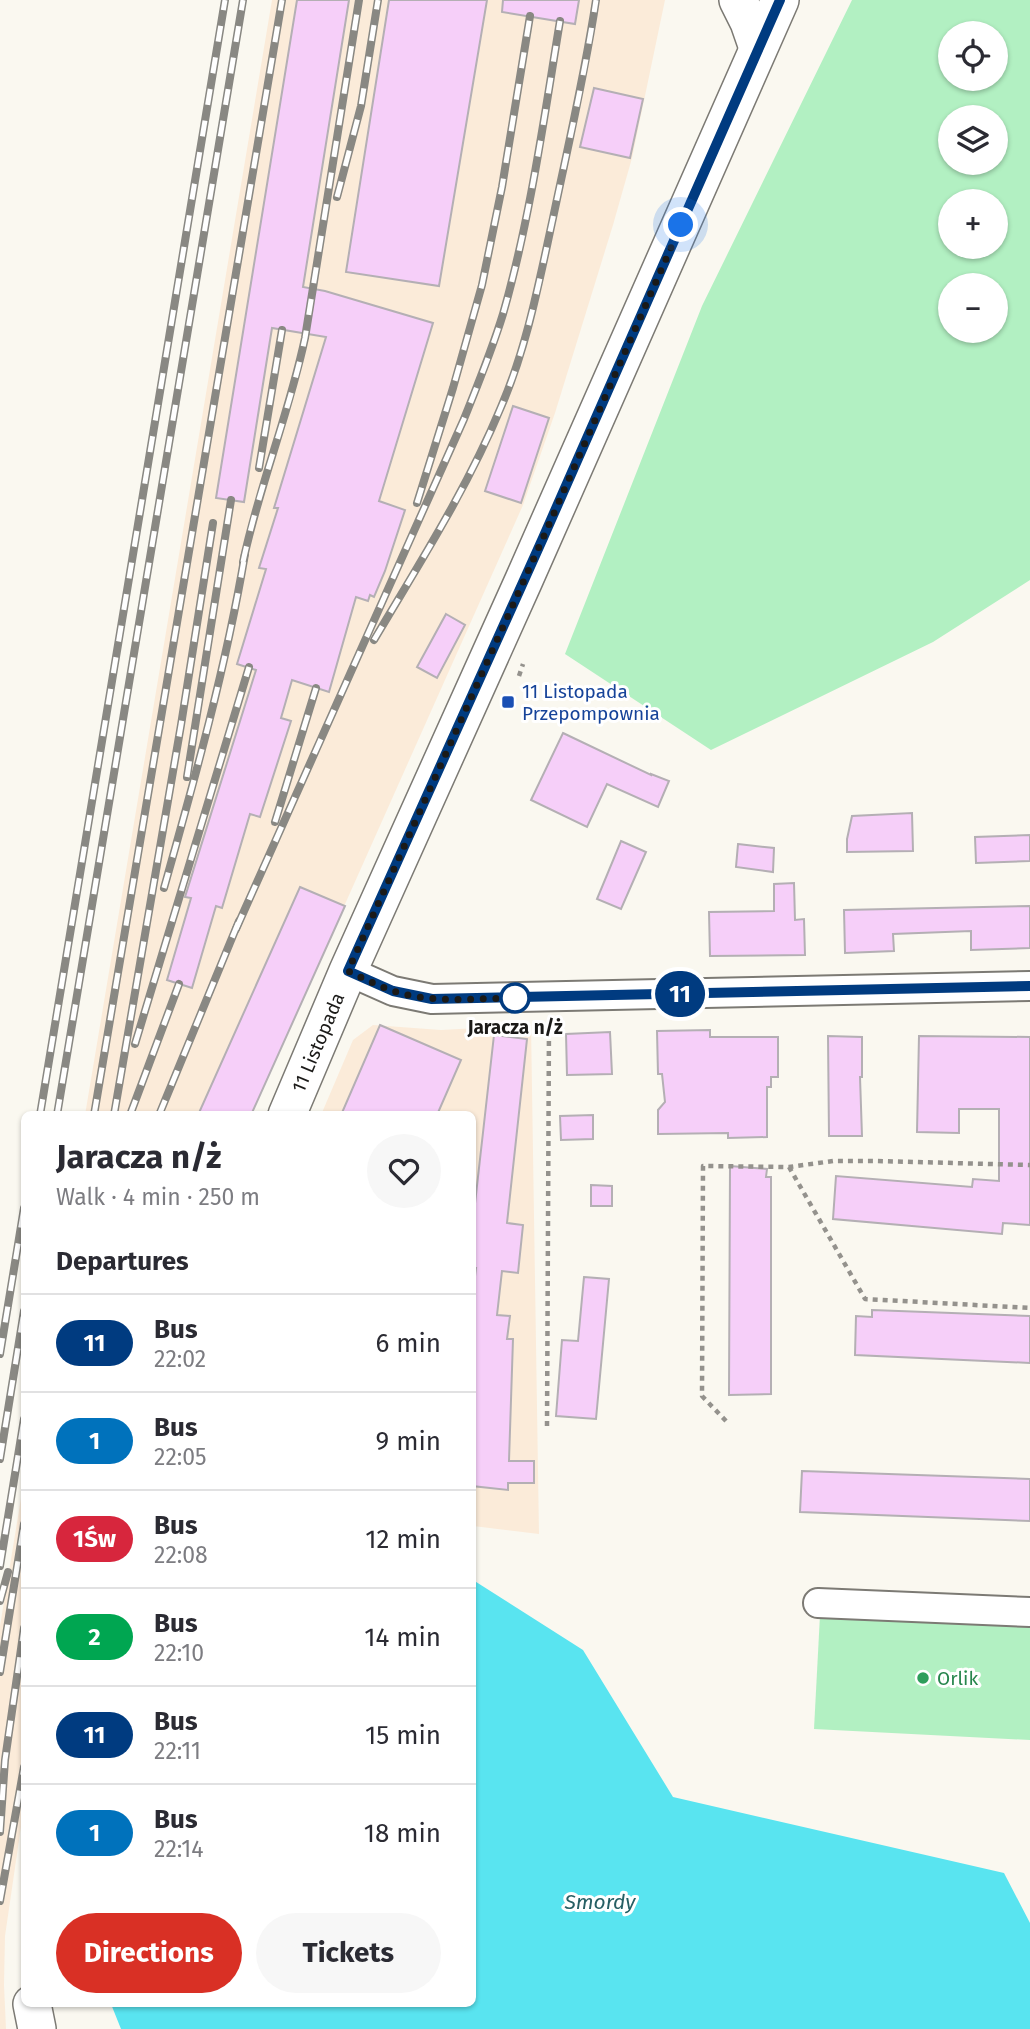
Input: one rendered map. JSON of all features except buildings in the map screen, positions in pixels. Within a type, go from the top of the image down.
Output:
[{"type":"main road","points":[[738,0],[758,48]]},
{"type":"main road","name":"11 Listopada","points":[[289,1111],[348,971],[780,0]]},
{"type":"main road","points":[[33,2007],[37,2029]]},
{"type":"street","points":[[348,971],[393,991],[432,999],[1030,986]]},
{"type":"street","points":[[818,1603],[1030,1612]]},
{"type":"path","points":[[547,1426],[550,1014]]},
{"type":"path","points":[[726,1421],[702,1396],[703,1166],[789,1167],[844,1161],[1030,1165]]},
{"type":"path","points":[[789,1167],[865,1299],[1030,1308]]},
{"type":"shaded area","points":[[272,0],[665,0],[632,158],[555,413],[523,505],[253,1111],[86,1111]]},
{"type":"shaded area","points":[[373,1025],[441,1030],[531,1025],[539,1534],[476,1526],[476,1111],[323,1111],[353,1040]]},
{"type":"shaded area","points":[[21,1498],[21,1827],[5,1936],[6,2029],[0,2029],[0,1626]]},
{"type":"green space","points":[[852,0],[1030,0],[1030,580],[933,642],[711,750],[565,654],[702,306]]},
{"type":"green space","name":"Orlik","points":[[820,1615],[1030,1626],[1030,1740],[814,1729]]},
{"type":"water","name":"Smordy","points":[[476,1582],[583,1650],[673,1797],[1004,1873],[1030,1923],[1030,2029],[121,2029],[112,2007],[476,2007]]},
{"type":"railway","points":[[41,1111],[225,0]]},
{"type":"railway","points":[[58,1111],[243,0]]},
{"type":"railway","points":[[95,1111],[282,0]]},
{"type":"railway","points":[[243,562],[305,338],[359,0]]},
{"type":"railway","points":[[337,197],[361,106],[378,0]]},
{"type":"railway","points":[[374,640],[458,497],[488,437],[510,384],[543,266],[582,83],[596,0]]},
{"type":"railway","points":[[417,503],[482,285],[502,187],[530,16]]},
{"type":"railway","points":[[236,929],[464,419],[494,341],[513,278],[529,206],[560,21]]},
{"type":"railway","points":[[259,468],[282,330]]},
{"type":"railway","points":[[187,777],[231,500]]},
{"type":"railway","points":[[115,1111],[213,523]]},
{"type":"railway","points":[[164,888],[219,680],[245,554]]},
{"type":"railway","points":[[135,1044],[249,667]]},
{"type":"railway","points":[[275,822],[316,688]]},
{"type":"railway","points":[[161,1111],[239,921]]},
{"type":"railway","points":[[131,1111],[179,984]]},
{"type":"railway","points":[[0,1354],[21,1226]]},
{"type":"railway","points":[[0,1459],[21,1330]]},
{"type":"railway","points":[[0,1566],[21,1437]]},
{"type":"railway","points":[[0,1672],[21,1542]]},
{"type":"railway","points":[[0,1601],[8,1572]]},
{"type":"railway","points":[[0,1832],[5,1760],[21,1649]]},
{"type":"railway","points":[[0,1901],[21,1784]]},
{"type":"bus line","name":"11","points":[[780,0],[543,538],[348,971],[393,991],[432,999],[1030,986]]},
{"type":"place","name":"11 Listopada Przepompownia","points":[[508,702]]},
{"type":"place","name":"Jaracza n/ż","points":[[515,998]]},
{"type":"place","name":"Orlik","points":[[923,1678]]},
{"type":"route","points":[[515,998],[518,998],[432,999],[413,996],[393,991],[348,971],[681,225]]}]
